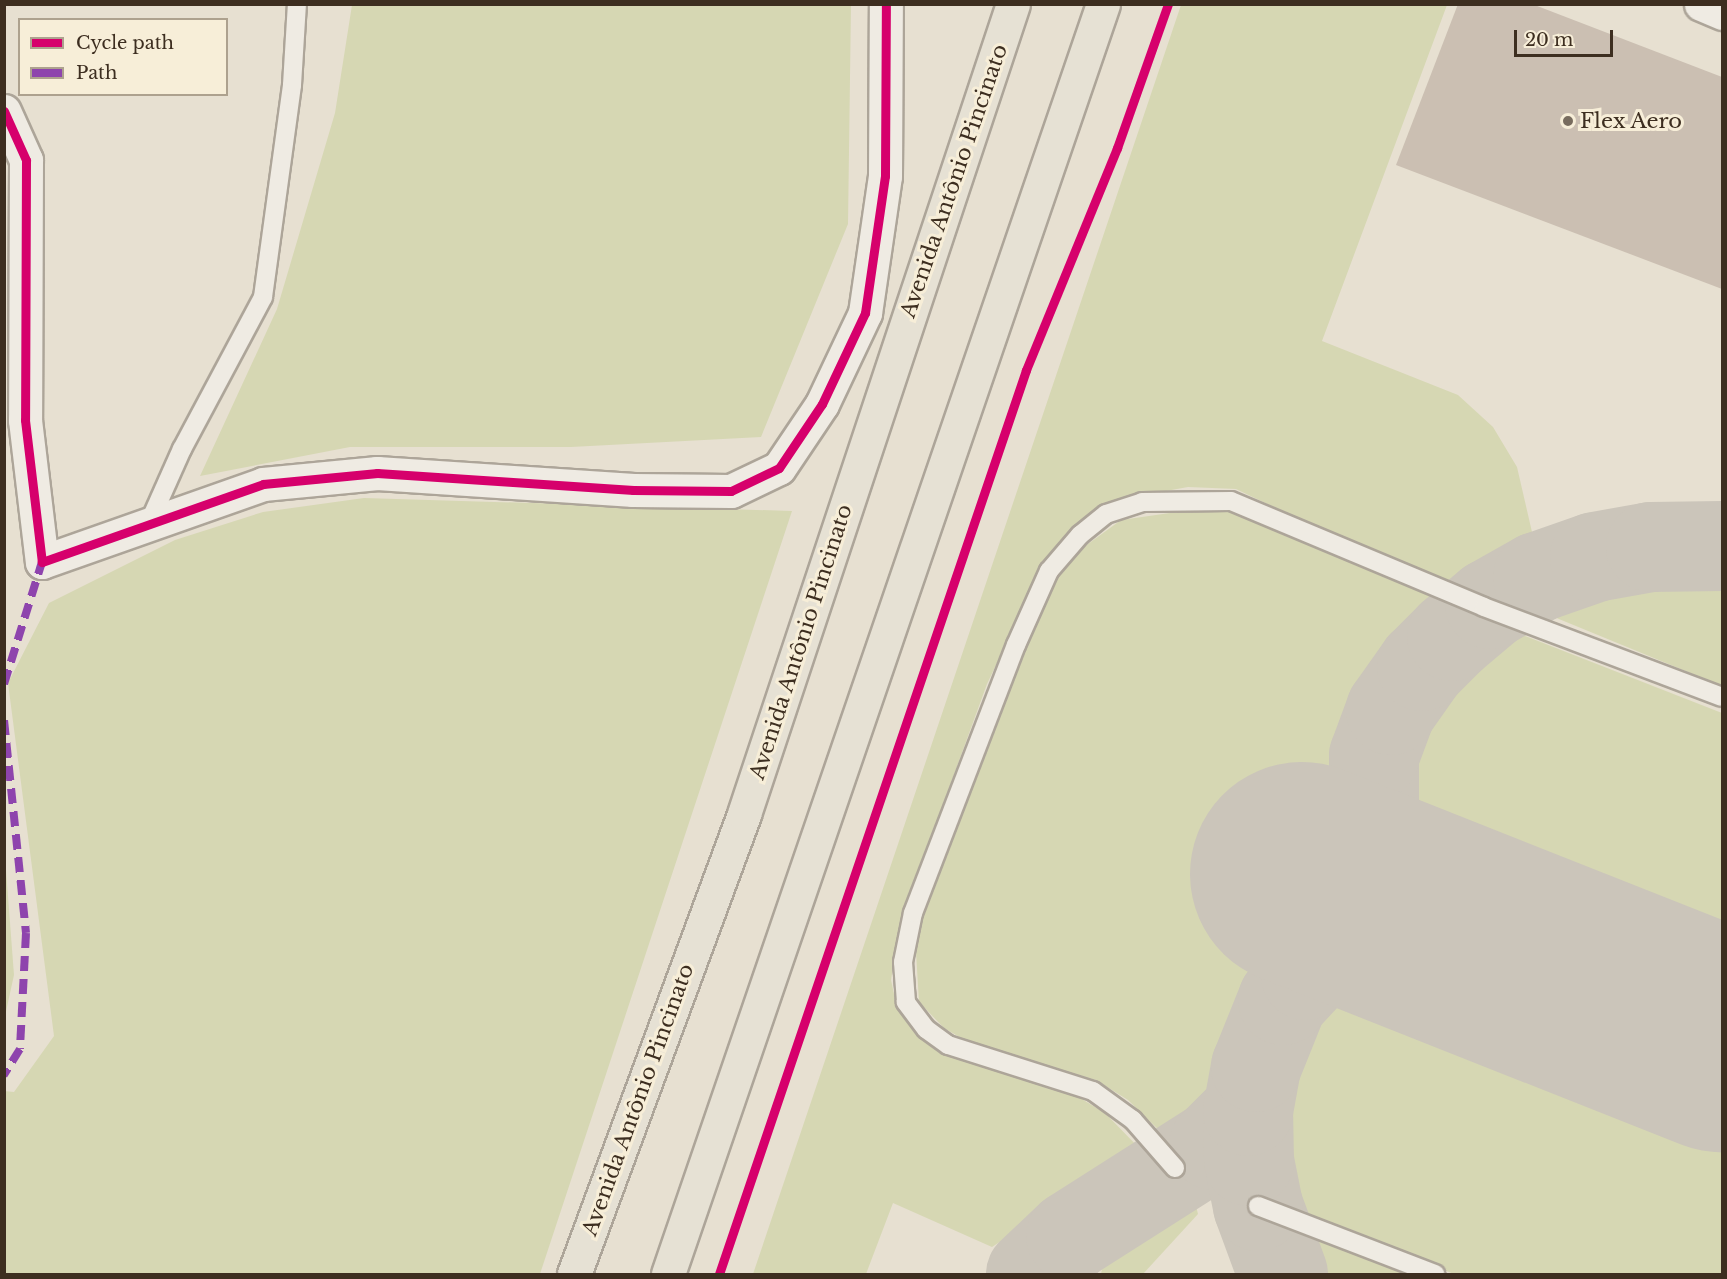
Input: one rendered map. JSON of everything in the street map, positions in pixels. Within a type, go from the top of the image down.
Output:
[{"type":"main road","name":"Avenida Antônio Pincinato","points":[[574,1275],[744,814],[1013,4]]},
{"type":"main road","points":[[668,1275],[1103,4]]},
{"type":"street","points":[[4,111],[26,160],[25,420],[42,562],[263,484],[376,473],[633,490],[731,491],[779,468],[822,404],[865,313],[885,176],[886,4]]},
{"type":"street","points":[[1701,4],[1722,13]]},
{"type":"lane","points":[[149,523],[182,449],[263,297],[292,85],[297,4]]},
{"type":"lane","points":[[1174,1168],[1133,1120],[1093,1092],[948,1045],[926,1029],[906,1002],[903,962],[913,913],[1020,634],[1049,571],[1080,535],[1106,514],[1142,502],[1231,501],[1474,603],[1722,697]]},
{"type":"lane","points":[[1258,1206],[1435,1275]]},
{"type":"green space","points":[[352,5],[851,5],[848,224],[761,437],[571,447],[350,447],[200,476],[277,309],[335,113]]},
{"type":"green space","points":[[1181,5],[1447,5],[1322,341],[1458,395],[1493,427],[1517,467],[1532,532],[1528,553],[1467,589],[1361,549],[1236,489],[1188,487],[1127,498],[1100,508],[1069,532],[1044,564],[987,684],[901,920],[891,980],[896,1003],[911,1026],[935,1046],[970,1063],[1070,1092],[1105,1113],[1141,1150],[992,1247],[893,1203],[866,1274],[753,1274]]},
{"type":"green space","points":[[364,498],[792,511],[540,1274],[5,1274],[4,1091],[14,1092],[54,1036],[8,683],[49,603],[175,540],[263,512]]},
{"type":"green space","points":[[1205,508],[1234,511],[1451,602],[1395,656],[1363,704],[1324,793],[1320,793],[1268,932],[1239,1015],[1224,1081],[1166,1137],[1128,1100],[1096,1080],[973,1045],[944,1028],[919,1002],[916,952],[923,916],[970,782],[1023,648],[1056,580],[1077,552],[1121,520]]},
{"type":"green space","points":[[1683,568],[1722,571],[1722,686],[1537,610],[1567,594],[1625,575]]},
{"type":"green space","points":[[1505,628],[1722,713],[1722,959],[1440,847],[1426,831],[1412,806],[1405,779],[1409,746],[1440,687]]},
{"type":"green space","points":[[5,857],[14,975],[4,1016]]},
{"type":"green space","points":[[1371,994],[1397,995],[1722,1125],[1722,1274],[1454,1274],[1288,1208],[1276,1145],[1278,1095],[1290,1054],[1304,1029],[1319,1016],[1347,1000]]},
{"type":"green space","points":[[1177,1202],[1195,1202],[1198,1214],[1143,1274],[1101,1274],[1107,1246]]},
{"type":"green space","points":[[1293,1235],[1310,1235],[1413,1274],[1311,1274]]},
{"type":"building","name":"Flex Aero","points":[[1458,4],[1532,4],[1722,77],[1722,289],[1396,165]]},
{"type":"taxiway","points":[[1283,1274],[1258,1206],[1249,1161],[1248,1111],[1256,1067],[1283,1000],[1306,975],[1335,950],[1371,930],[1417,919],[1401,897],[1374,821],[1374,756],[1391,710],[1422,666],[1452,636],[1490,604],[1538,577],[1595,557],[1651,547],[1722,546]]},
{"type":"taxiway","points":[[1031,1274],[1071,1236],[1214,1145],[1248,1111]]},
{"type":"runway","points":[[1302,874],[1722,1040]]},
{"type":"marked path","points":[[4,684],[42,562]]},
{"type":"marked path","points":[[4,720],[26,933],[20,1049],[4,1075]]},
{"type":"cycle path","points":[[4,111],[26,160],[25,420],[42,562],[263,484],[377,473],[633,490],[731,491],[779,468],[822,404],[865,313],[885,176],[886,4]]},
{"type":"cycle path","points":[[719,1274],[1026,370],[1117,148],[1168,4]]},
{"type":"place","name":"Flex Aero","points":[[1568,121]]}]
